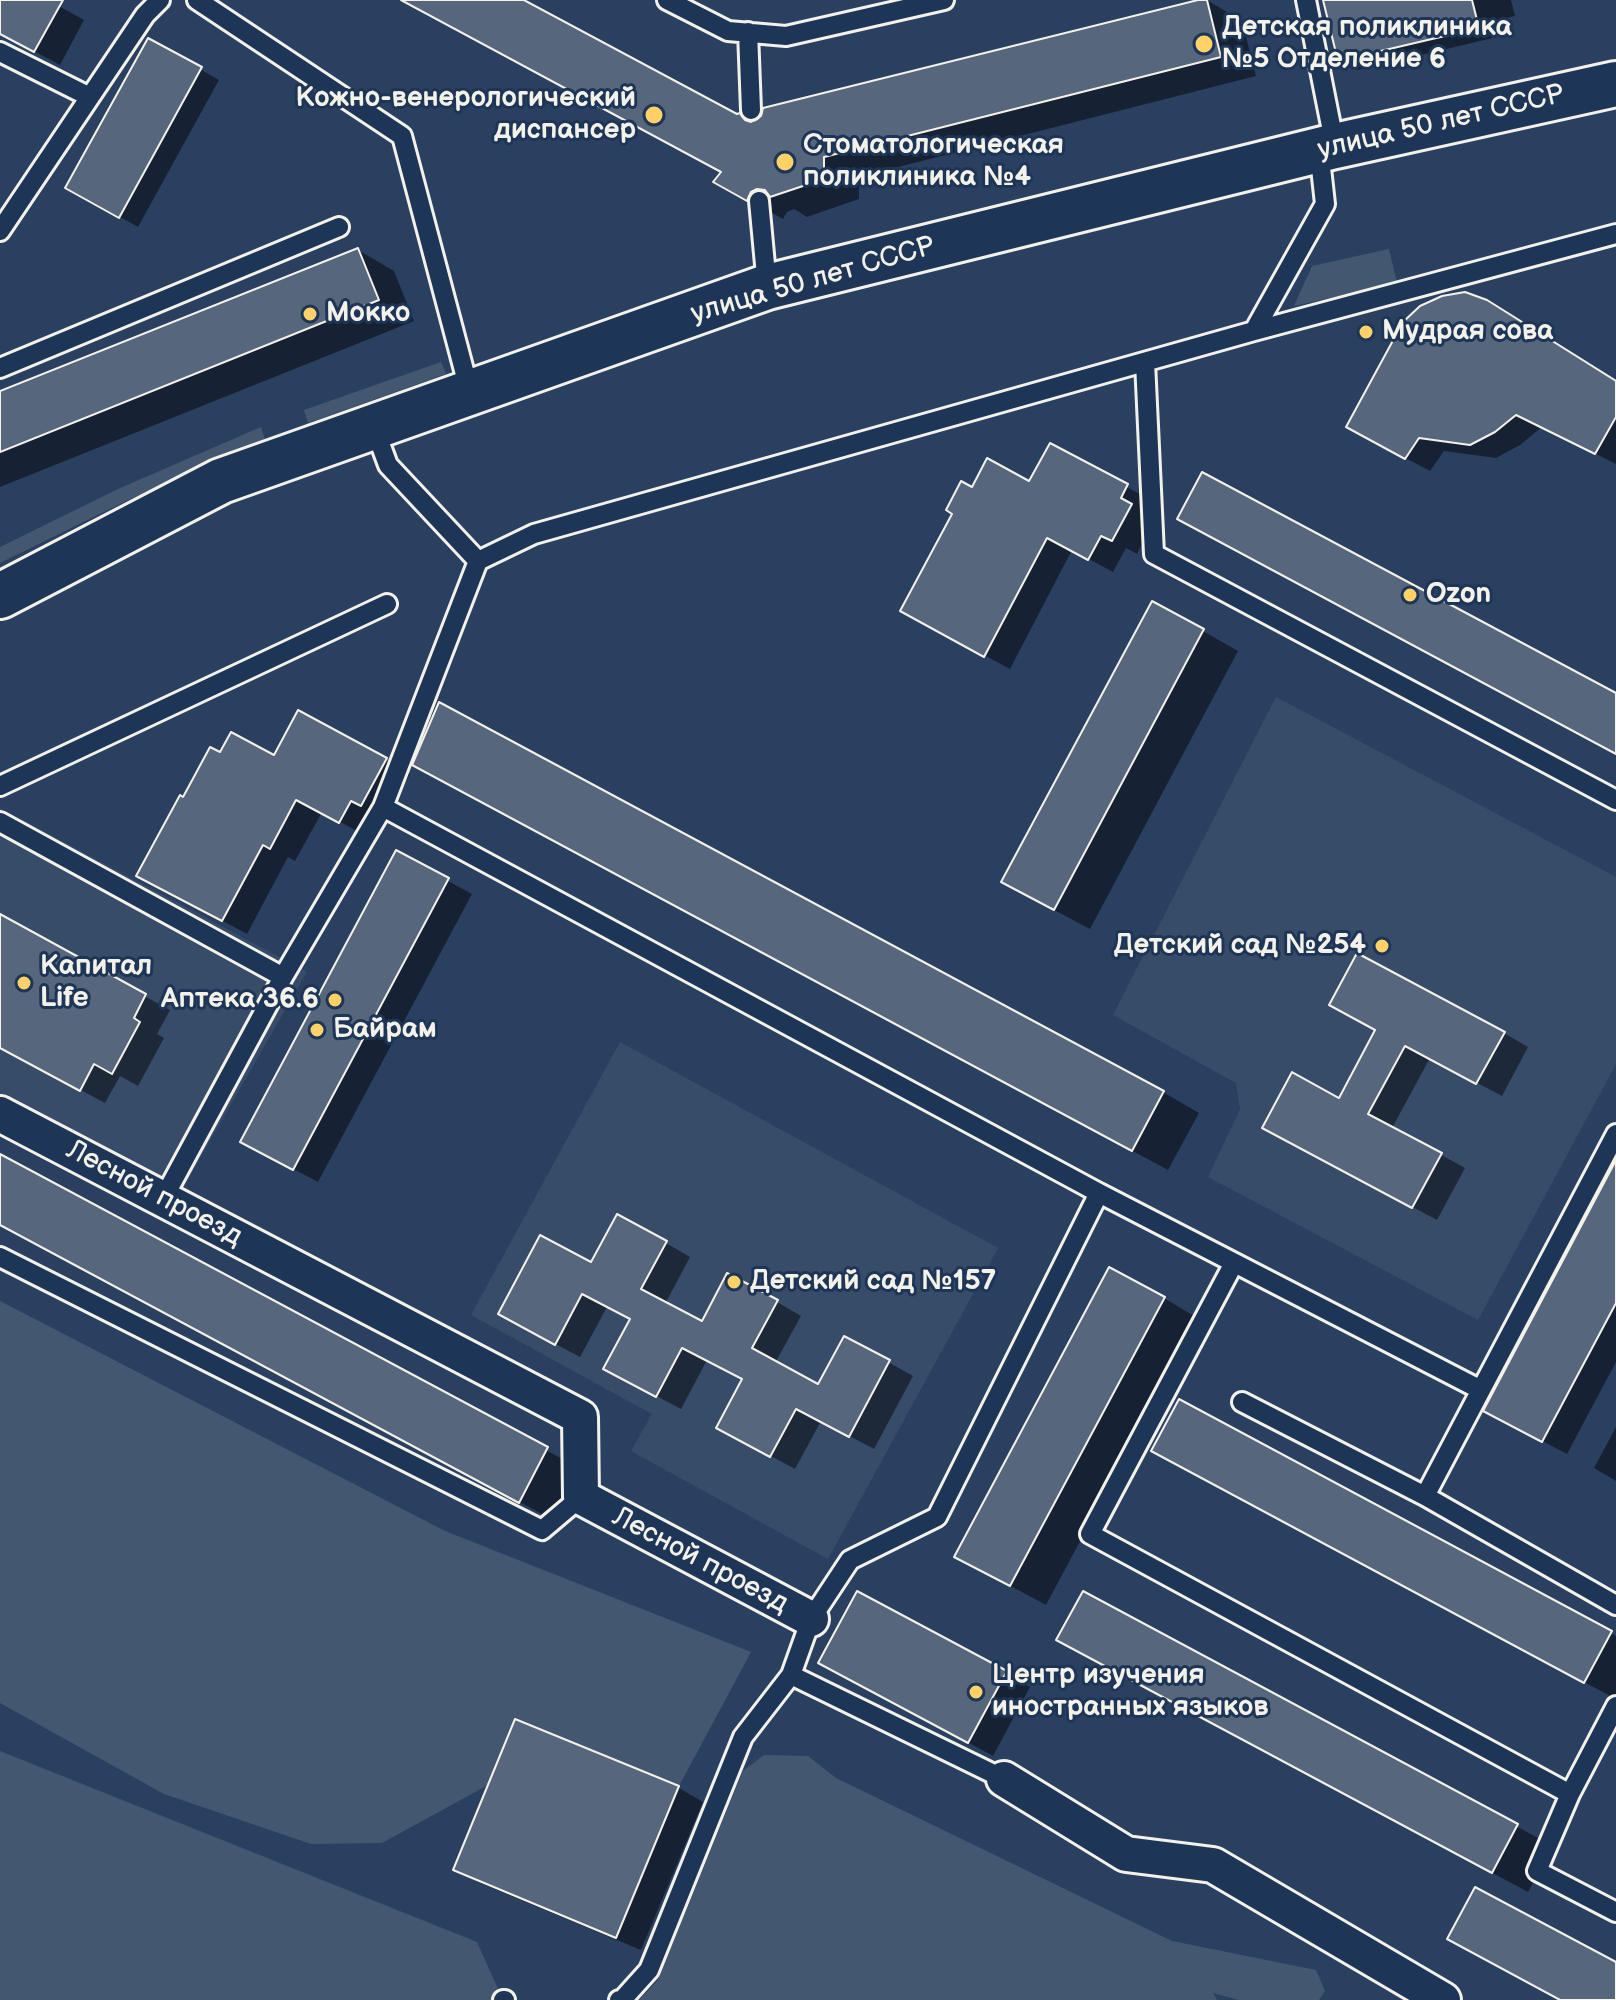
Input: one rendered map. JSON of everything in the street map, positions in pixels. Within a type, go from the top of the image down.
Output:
[{"type":"main road","name":"улица 50 лет СССР","points":[[5,588],[221,481],[767,287],[1327,148],[1616,84]]},
{"type":"street","name":"Лесной проезд","points":[[0,1114],[580,1417],[581,1497],[811,1619]]},
{"type":"street","points":[[1004,1779],[1126,1854],[1213,1865],[1443,2000]]},
{"type":"lane","points":[[0,231],[145,15],[160,0]]},
{"type":"lane","points":[[197,0],[402,136],[470,393]]},
{"type":"lane","points":[[667,0],[728,31],[786,36],[944,0]]},
{"type":"lane","points":[[1254,331],[1325,204],[1327,148],[1320,79],[1306,0]]},
{"type":"lane","points":[[748,32],[751,110]]},
{"type":"lane","points":[[0,52],[90,97]]},
{"type":"lane","points":[[759,201],[767,287]]},
{"type":"lane","points":[[0,368],[339,227]]},
{"type":"lane","points":[[163,1199],[283,977],[383,807],[478,561],[534,534],[1254,331],[1616,234]]},
{"type":"lane","points":[[1145,362],[1154,554],[1616,800]]},
{"type":"lane","points":[[374,427],[388,465],[478,561]]},
{"type":"lane","points":[[0,786],[387,604]]},
{"type":"lane","points":[[383,807],[1099,1193],[1481,1390]]},
{"type":"lane","points":[[0,822],[283,977]]},
{"type":"lane","points":[[1425,1496],[1616,1134]]},
{"type":"lane","points":[[811,1619],[850,1560],[937,1517],[1099,1193]]},
{"type":"lane","points":[[0,1257],[542,1530],[581,1497]]},
{"type":"lane","points":[[1234,1263],[1090,1534],[1570,1794]]},
{"type":"lane","points":[[1242,1402],[1425,1496],[1616,1605]]},
{"type":"lane","name":"Лесной проезд","points":[[619,2000],[649,1970],[743,1737],[791,1675],[811,1619]]},
{"type":"lane","points":[[791,1675],[1004,1779]]},
{"type":"lane","points":[[1616,1706],[1570,1794],[1537,1871],[1616,1912]]},
{"type":"shaded area","points":[[1389,249],[1397,283],[1294,306],[1312,266]]},
{"type":"shaded area","points":[[441,362],[446,374],[308,423],[304,410]]},
{"type":"shaded area","points":[[261,427],[265,440],[126,501],[0,563],[0,547],[118,489]]},
{"type":"shaded area","name":"Детский сад №254","points":[[1276,697],[1616,877],[1616,1064],[1478,1320],[1208,1177],[1240,1109],[1236,1083],[1113,1015]]},
{"type":"shaded area","points":[[0,808],[307,972],[165,1219],[0,1134]]},
{"type":"shaded area","name":"Детский сад №157","points":[[620,1042],[998,1248],[828,1559],[631,1451],[652,1414],[471,1315]]},
{"type":"shaded area","points":[[0,1301],[445,1531],[751,1652],[679,1786],[516,1719],[488,1785],[382,1843],[311,1844],[164,1794],[0,1703]]},
{"type":"shaded area","points":[[0,1751],[477,1942],[503,2000],[0,2000]]},
{"type":"shaded area","points":[[764,1755],[808,1756],[836,1778],[1172,1941],[1316,1970],[1325,1991],[1319,2000],[1239,2000],[1213,1993],[1217,2000],[639,2000],[658,1980],[743,1771]]},
{"type":"building","points":[[0,0],[63,0],[34,52],[0,34]]},
{"type":"building","points":[[401,0],[524,0],[740,113],[751,122],[761,116],[763,108],[1198,0],[1207,0],[1221,57],[824,157],[824,179],[770,197],[765,190],[757,189],[751,192],[747,201],[713,182],[721,172]]},
{"type":"building","points":[[1323,0],[1472,0],[1479,28],[1338,61]]},
{"type":"building","points":[[148,38],[202,67],[119,218],[65,188]]},
{"type":"building","points":[[358,248],[379,300],[0,452],[0,391]]},
{"type":"building","points":[[1465,292],[1487,300],[1616,381],[1616,417],[1595,454],[1516,415],[1495,432],[1470,445],[1419,438],[1405,459],[1346,427],[1403,322],[1420,306],[1442,296]]},
{"type":"building","points":[[1050,443],[1128,484],[1121,498],[1132,504],[1112,541],[1101,536],[1088,560],[1047,538],[984,657],[900,611],[952,514],[946,510],[961,481],[972,487],[987,458],[1029,481]]},
{"type":"building","points":[[1202,472],[1616,693],[1616,754],[1177,519]]},
{"type":"building","points":[[1152,601],[1204,629],[1054,910],[1001,882]]},
{"type":"building","points":[[439,702],[1164,1091],[1132,1151],[412,765]]},
{"type":"building","points":[[298,710],[387,758],[361,806],[351,801],[339,823],[296,800],[270,849],[263,845],[222,921],[136,876],[210,747],[220,752],[231,732],[274,755]]},
{"type":"building","points":[[396,850],[449,878],[293,1170],[240,1142]]},
{"type":"building","points":[[0,914],[146,994],[134,1018],[140,1022],[112,1074],[94,1064],[80,1091],[0,1048]]},
{"type":"building","points":[[1357,953],[1505,1032],[1476,1084],[1405,1046],[1368,1114],[1442,1153],[1412,1208],[1262,1128],[1292,1072],[1339,1098],[1375,1030],[1329,1005]]},
{"type":"building","points":[[0,1154],[548,1447],[519,1503],[0,1225]]},
{"type":"building","points":[[1616,1160],[1616,1303],[1542,1442],[1483,1411]]},
{"type":"building","points":[[617,1214],[667,1241],[641,1289],[702,1321],[727,1273],[778,1300],[752,1348],[818,1384],[844,1336],[890,1360],[849,1437],[796,1409],[770,1457],[716,1428],[742,1379],[682,1348],[656,1397],[603,1369],[630,1319],[582,1294],[555,1345],[498,1314],[540,1235],[591,1262]]},
{"type":"building","points":[[1109,1267],[1165,1297],[1010,1586],[954,1557]]},
{"type":"building","points":[[1179,1399],[1612,1631],[1584,1683],[1151,1451]]},
{"type":"building","points":[[857,1591],[1007,1671],[968,1743],[818,1663]]},
{"type":"building","points":[[1083,1591],[1518,1824],[1492,1873],[1056,1640]]},
{"type":"building","points":[[515,1719],[679,1786],[616,1938],[453,1870]]},
{"type":"building","points":[[1475,1887],[1616,1962],[1616,2000],[1560,2000],[1447,1939]]},
{"type":"place","name":"Детская поликлиника №5 Отделение 6","points":[[1204,44]]},
{"type":"place","name":"Кожно-венерологический диспансер","points":[[654,115]]},
{"type":"place","name":"Стоматологическая поликлиника №4","points":[[785,162]]},
{"type":"place","name":"Мокко","points":[[310,314]]},
{"type":"place","name":"Мудрая сова","points":[[1366,332]]},
{"type":"place","name":"Ozon","points":[[1410,595]]},
{"type":"place","name":"Детский сад №254","points":[[1382,946]]},
{"type":"place","name":"Капитал Life","points":[[24,983]]},
{"type":"place","name":"Аптека 36.6","points":[[335,1000]]},
{"type":"place","name":"Байрам","points":[[317,1030]]},
{"type":"place","name":"Детский сад №157","points":[[734,1282]]},
{"type":"place","name":"Центр изучения иностранных языков","points":[[976,1692]]}]
